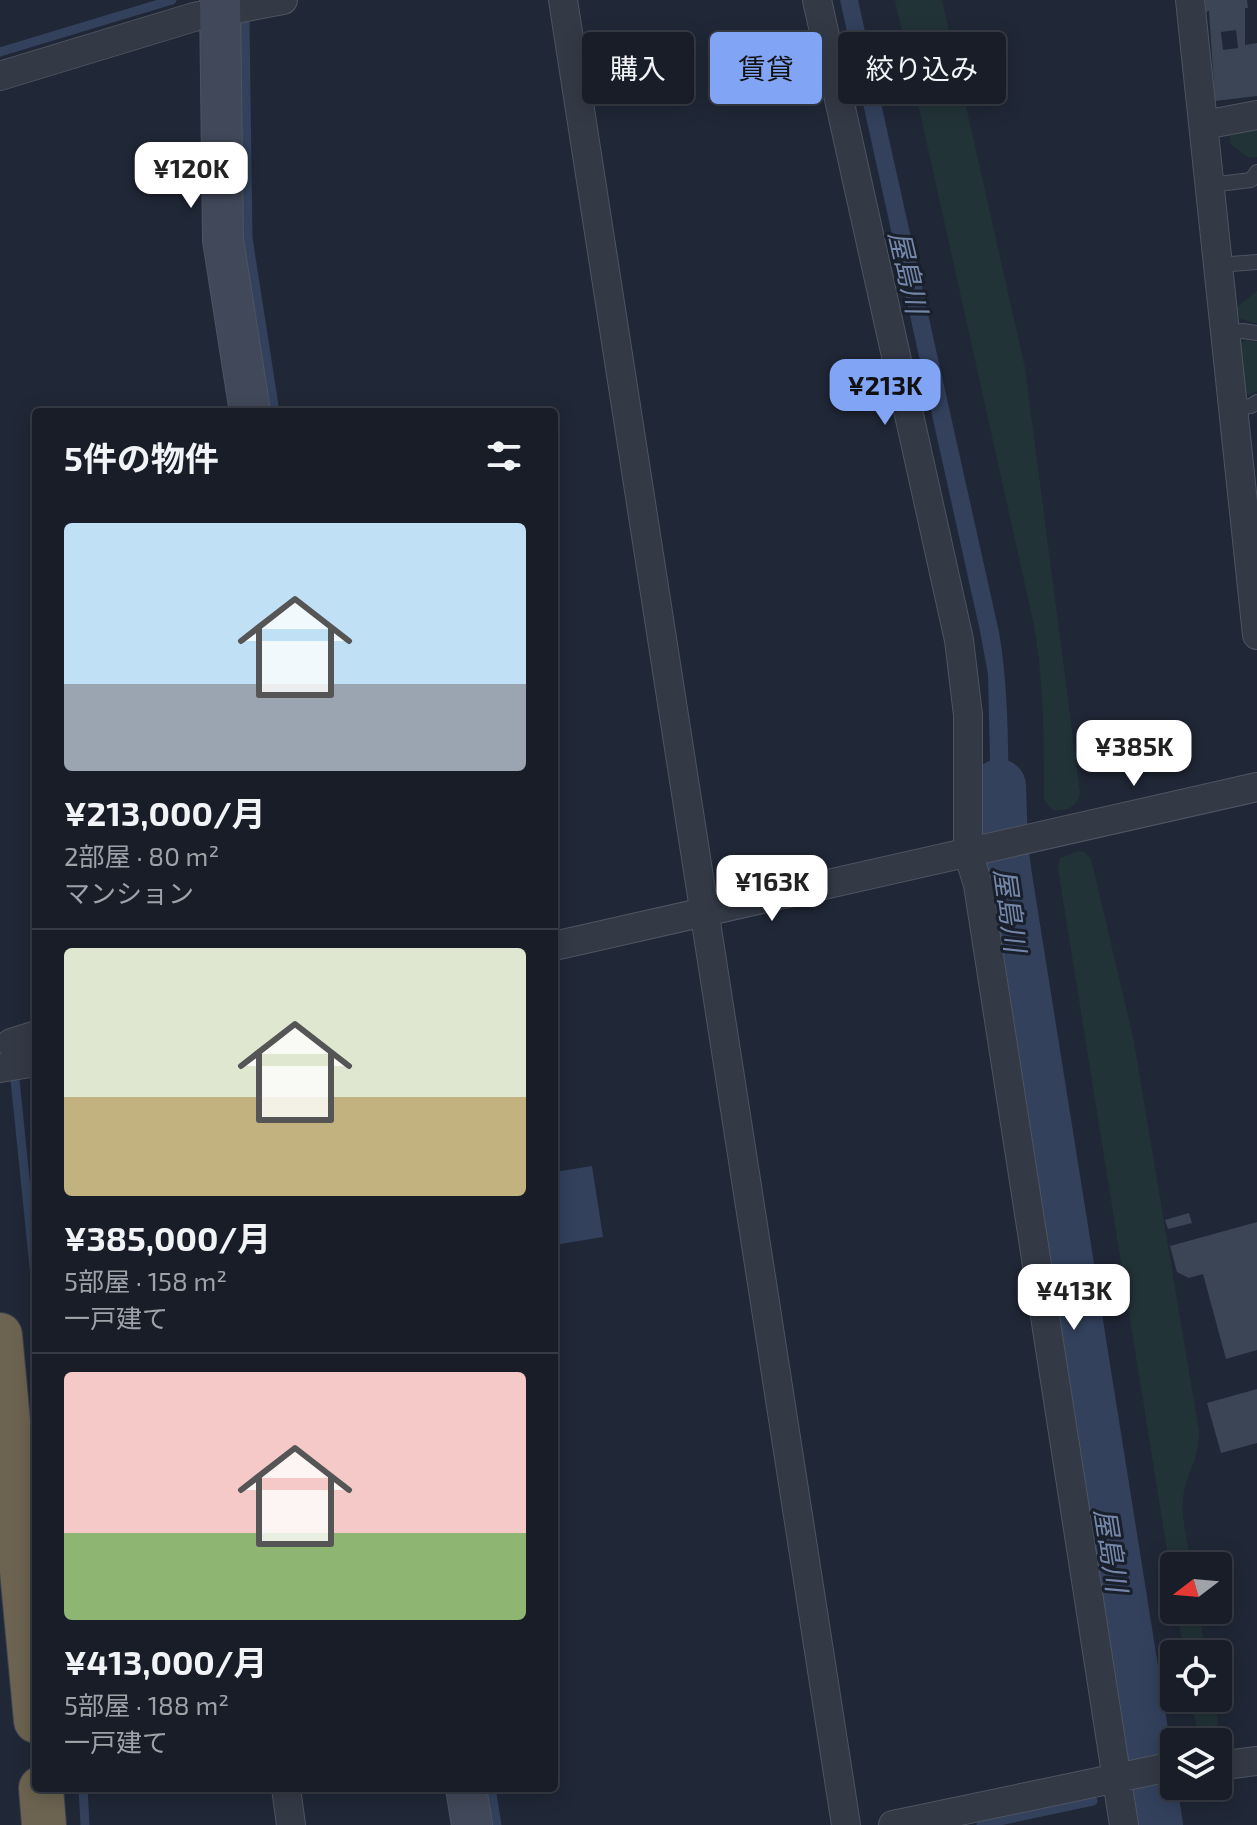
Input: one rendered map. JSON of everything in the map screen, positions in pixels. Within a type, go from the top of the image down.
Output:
[{"type":"highway","points":[[0,1335],[32,1678]]},
{"type":"highway","points":[[41,1792],[44,1825]]},
{"type":"street","points":[[0,76],[194,17],[220,6],[283,0]]},
{"type":"street","points":[[563,0],[846,1825]]},
{"type":"street","points":[[817,0],[959,640],[968,715],[978,885],[1122,1776],[1124,1825]]},
{"type":"street","points":[[1190,0],[1225,333],[1245,405],[1257,635]]},
{"type":"street","points":[[220,6],[223,240],[249,408]]},
{"type":"street","points":[[1204,125],[1257,115]]},
{"type":"street","points":[[558,945],[1257,787]]},
{"type":"street","points":[[1232,1764],[1257,1761]]},
{"type":"street","points":[[893,1825],[1160,1768]]},
{"type":"street","points":[[287,1792],[291,1825]]},
{"type":"street","points":[[467,1792],[472,1825]]},
{"type":"lane","points":[[1210,185],[1251,180],[1257,172]]},
{"type":"lane","points":[[1218,265],[1257,262]]},
{"type":"lane","points":[[1225,333],[1257,333]]},
{"type":"shaded area","points":[[895,0],[942,0],[949,32],[902,32]]},
{"type":"shaded area","points":[[918,104],[965,104],[1025,368],[1080,792],[1074,805],[1062,810],[1052,810],[1044,799],[1042,690],[1034,625]]},
{"type":"shaded area","points":[[1257,125],[1257,157],[1249,158],[1231,144],[1229,133]]},
{"type":"shaded area","points":[[1257,291],[1257,324],[1239,318],[1237,307]]},
{"type":"shaded area","points":[[1247,340],[1257,342],[1257,391],[1249,395],[1245,391],[1240,343]]},
{"type":"shaded area","points":[[1078,851],[1085,852],[1091,859],[1133,1037],[1199,1431],[1197,1451],[1183,1498],[1189,1552],[1167,1552],[1058,868],[1060,858]]},
{"type":"shaded area","points":[[1179,1624],[1201,1624],[1204,1640],[1182,1640]]},
{"type":"shaded area","points":[[1194,1712],[1216,1712],[1219,1728],[1196,1728]]},
{"type":"water","points":[[840,0],[858,0],[865,32],[847,32]]},
{"type":"water","points":[[863,104],[881,104],[999,632],[1007,712],[1010,844],[992,846],[988,675]]},
{"type":"water","points":[[592,1166],[603,1237],[558,1244],[558,1171]]},
{"type":"building","points":[[1205,0],[1247,0],[1245,45],[1257,43],[1257,96],[1215,101],[1209,11],[1206,12]],"holes":[[[1236,30],[1238,48],[1223,50],[1221,32]]]},
{"type":"building","points":[[1189,1213],[1192,1223],[1168,1229],[1165,1220]]},
{"type":"building","points":[[1257,1222],[1257,1350],[1226,1359],[1203,1274],[1189,1278],[1177,1272],[1170,1246]]},
{"type":"building","points":[[1257,1389],[1257,1443],[1221,1453],[1207,1403]]},
{"type":"waterway","points":[[0,52],[172,0]]},
{"type":"waterway","points":[[245,21],[248,238],[274,408]]},
{"type":"waterway","name":"屋島川","points":[[999,786],[1005,876],[1156,1825]]},
{"type":"waterway","points":[[14,1070],[32,1247]]},
{"type":"waterway","points":[[1130,1793],[1150,1788]]},
{"type":"waterway","points":[[83,1792],[85,1825]]},
{"type":"waterway","points":[[492,1792],[497,1825]]},
{"type":"waterway","points":[[981,1825],[1093,1801]]}]
